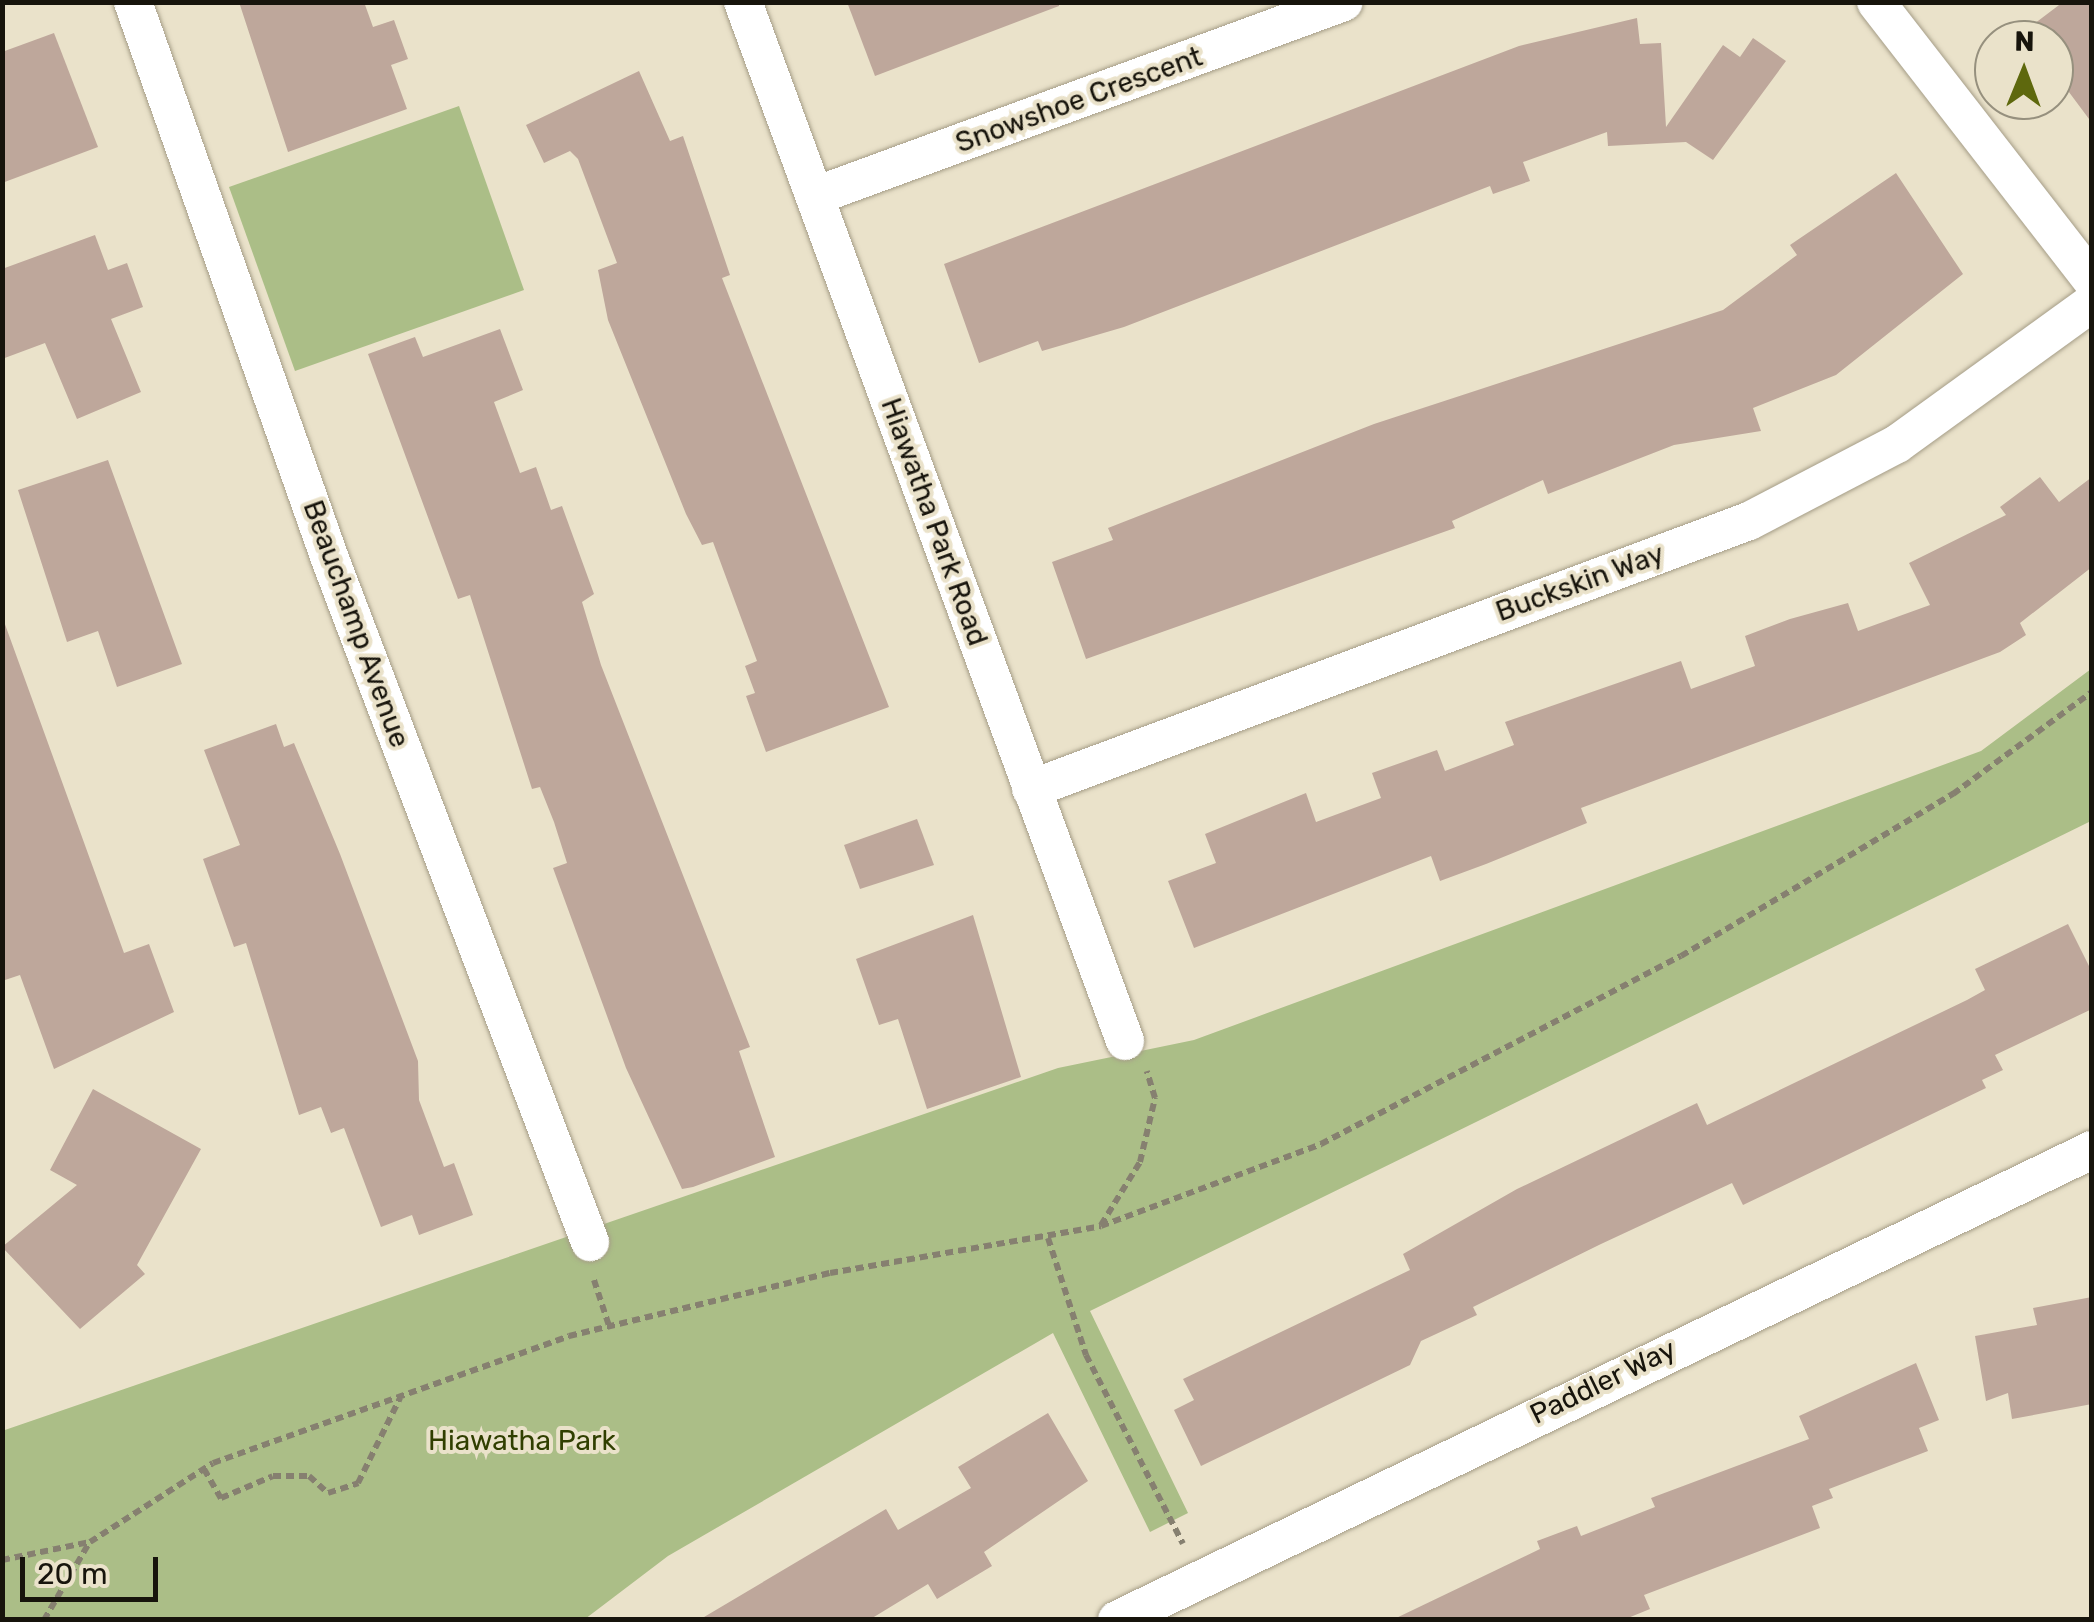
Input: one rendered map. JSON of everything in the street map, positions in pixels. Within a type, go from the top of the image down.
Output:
[{"type":"street","name":"Beauchamp Avenue","points":[[133,2],[330,559],[590,1242]]},
{"type":"street","name":"Hiawatha Park Road","points":[[744,2],[1125,1041]]},
{"type":"street","name":"Snowshoe Crescent","points":[[815,196],[1344,2]]},
{"type":"street","points":[[1876,2],[2092,280]]},
{"type":"street","name":"Buckskin Way","points":[[1031,789],[1749,521],[1897,444],[2092,303]]},
{"type":"street","name":"Paddler Way","points":[[1117,1620],[1200,1576],[2092,1150]]},
{"type":"path","points":[[2,1560],[90,1542],[204,1469],[568,1336],[830,1273],[1100,1226],[1321,1144],[1681,956],[1952,794],[2092,692]]},
{"type":"path","points":[[1100,1226],[1140,1162],[1155,1098],[1142,1055],[1125,1041]]},
{"type":"path","points":[[1048,1238],[1086,1355],[1200,1576]]},
{"type":"path","points":[[204,1469],[222,1498],[272,1476],[309,1476],[328,1492],[358,1483],[400,1396]]},
{"type":"path","points":[[44,1620],[90,1542]]},
{"type":"green space","points":[[459,106],[524,290],[295,371],[229,187]]},
{"type":"green space","name":"Hiawatha Park","points":[[2091,669],[2091,821],[1090,1311],[1188,1513],[1150,1532],[1053,1333],[668,1556],[585,1619],[3,1619],[2,1431],[1058,1068],[1194,1040],[1981,751]]},
{"type":"building","points":[[239,2],[364,2],[373,27],[394,20],[408,59],[391,65],[407,109],[288,152]]},
{"type":"building","points":[[847,2],[1059,2],[1059,6],[875,76]]},
{"type":"building","points":[[2063,2],[2092,2],[2092,123],[2074,99],[2074,20],[2039,20]]},
{"type":"building","points":[[1637,18],[1640,44],[1661,43],[1666,127],[1723,45],[1740,57],[1753,38],[1786,61],[1713,160],[1686,142],[1608,146],[1607,132],[1523,162],[1530,181],[1493,194],[1490,186],[1124,327],[1042,351],[1038,341],[979,363],[944,264],[1519,46]]},
{"type":"building","points":[[54,33],[98,147],[2,183],[2,52]]},
{"type":"building","points":[[639,71],[670,141],[683,136],[730,275],[722,278],[889,707],[766,752],[746,696],[755,693],[745,666],[757,661],[713,542],[702,545],[686,514],[608,320],[598,270],[617,263],[578,159],[570,151],[544,163],[526,125]]},
{"type":"building","points":[[1896,173],[1963,274],[1836,375],[1753,408],[1761,431],[1674,445],[1548,494],[1543,480],[1452,521],[1455,528],[1086,659],[1052,562],[1113,540],[1108,528],[1374,424],[1723,310],[1797,255],[1790,245]]},
{"type":"building","points":[[95,235],[108,270],[127,263],[143,307],[111,319],[141,392],[77,419],[45,343],[2,359],[2,269]]},
{"type":"building","points":[[500,329],[523,390],[494,402],[520,473],[536,467],[551,510],[562,506],[594,594],[582,602],[601,665],[750,1047],[739,1051],[775,1157],[693,1187],[682,1189],[626,1068],[553,868],[567,863],[554,822],[540,787],[532,789],[470,595],[458,599],[368,354],[415,337],[423,357]]},
{"type":"building","points":[[108,460],[182,664],[117,687],[98,631],[67,642],[18,490]]},
{"type":"building","points":[[2040,477],[2059,502],[2092,477],[2092,567],[2020,623],[2026,635],[2000,652],[1581,808],[1587,823],[1440,881],[1431,856],[1194,948],[1168,881],[1216,863],[1205,834],[1306,793],[1316,822],[1381,798],[1372,773],[1437,750],[1445,771],[1514,745],[1505,722],[1681,661],[1691,689],[1755,666],[1745,636],[1790,619],[1848,603],[1858,631],[1930,605],[1909,563],[2006,515],[2000,507]]},
{"type":"building","points":[[2,616],[124,953],[149,944],[174,1012],[54,1069],[20,975],[2,981]]},
{"type":"building","points":[[276,724],[284,747],[294,743],[340,854],[418,1061],[419,1100],[444,1167],[454,1163],[473,1215],[419,1235],[412,1215],[381,1227],[344,1128],[331,1133],[321,1107],[299,1115],[246,943],[234,947],[203,859],[240,845],[204,750]]},
{"type":"building","points":[[917,819],[934,865],[860,889],[844,845]]},
{"type":"building","points":[[973,915],[1021,1077],[927,1109],[898,1019],[879,1025],[856,959]]},
{"type":"building","points":[[2068,924],[2092,972],[2092,1009],[1995,1055],[2003,1070],[1982,1080],[1986,1088],[1743,1205],[1732,1183],[1601,1244],[1473,1307],[1477,1315],[1421,1341],[1410,1365],[1201,1466],[1174,1410],[1194,1400],[1183,1379],[1410,1270],[1403,1254],[1517,1189],[1697,1103],[1707,1125],[1967,1000],[1985,990],[1975,969]]},
{"type":"building","points":[[93,1089],[201,1149],[137,1265],[145,1274],[80,1329],[2,1247],[77,1185],[50,1170]]},
{"type":"building","points":[[2092,1297],[2092,1404],[2012,1419],[2008,1393],[1986,1401],[1975,1336],[2037,1325],[2033,1308]]},
{"type":"building","points":[[1916,1363],[1939,1420],[1919,1428],[1928,1451],[1829,1489],[1833,1498],[1812,1506],[1820,1528],[1644,1595],[1650,1609],[1623,1620],[1392,1620],[1540,1549],[1537,1541],[1577,1526],[1581,1536],[1655,1507],[1651,1498],[1809,1439],[1799,1416]]},
{"type":"building","points":[[1048,1413],[1088,1481],[984,1552],[992,1566],[937,1599],[928,1584],[869,1620],[699,1620],[886,1509],[898,1530],[971,1488],[958,1467]]}]
